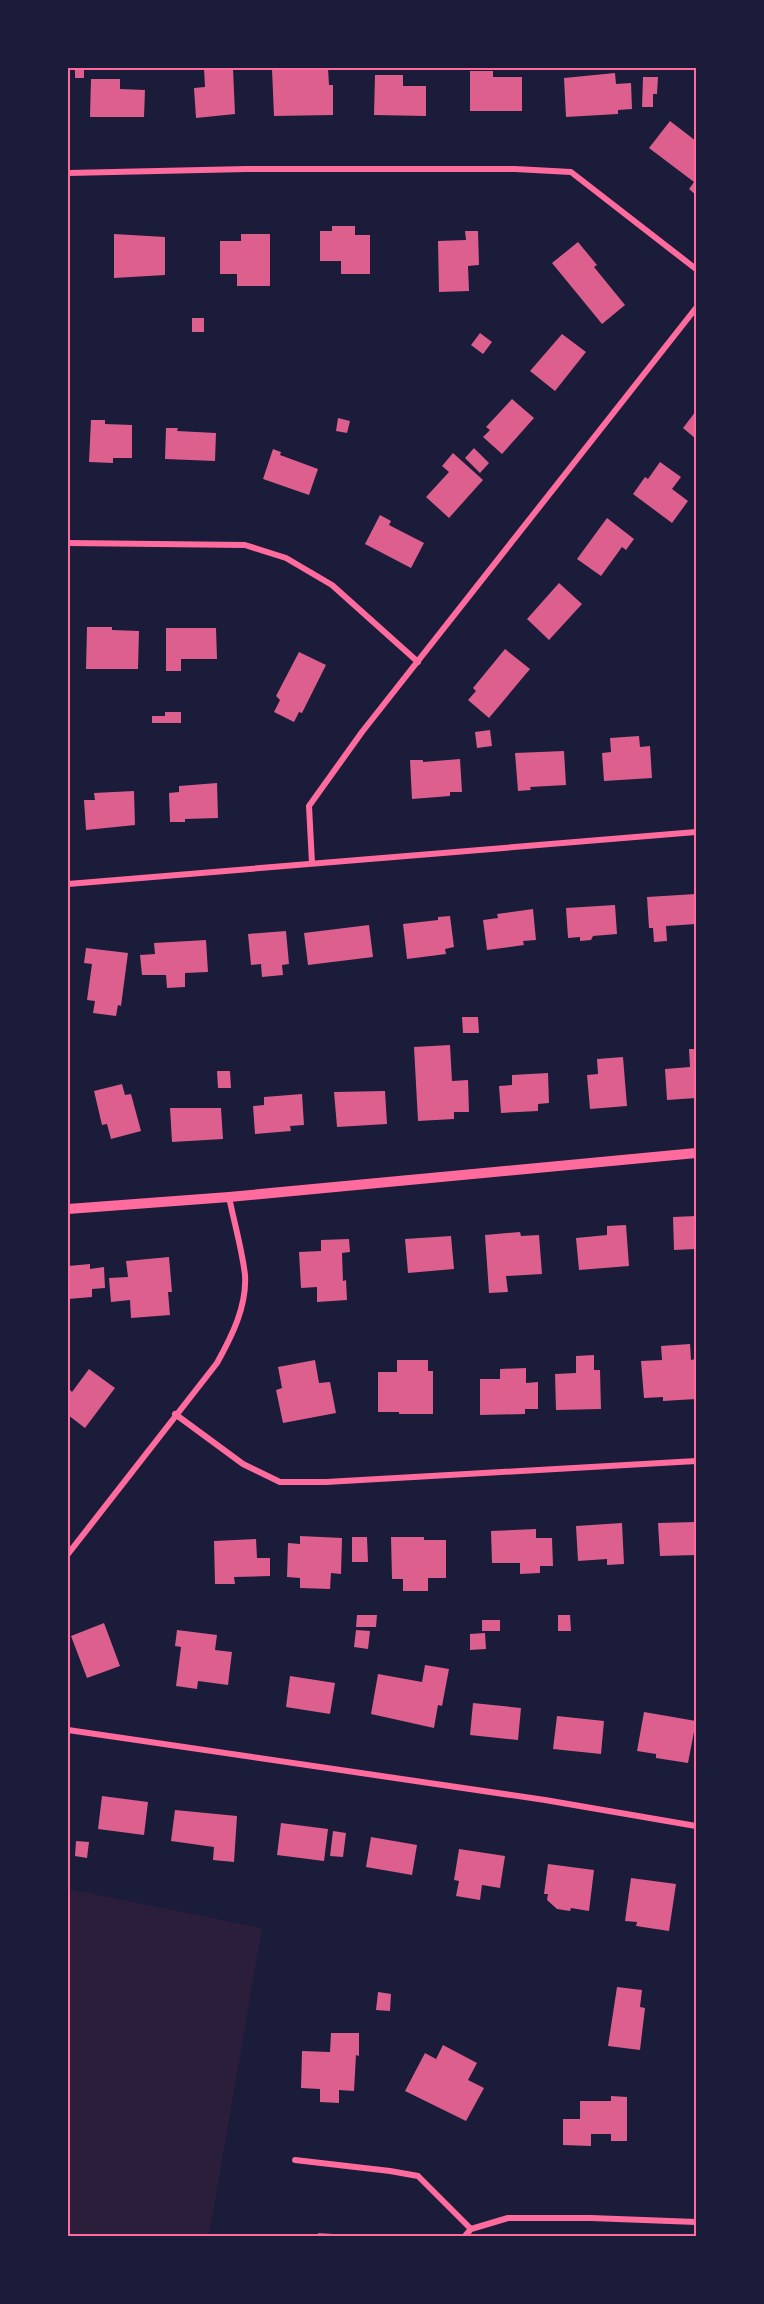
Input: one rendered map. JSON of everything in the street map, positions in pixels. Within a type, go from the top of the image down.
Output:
[{"type":"street","points":[[68,174],[247,170],[571,172],[696,268]]},
{"type":"street","points":[[312,863],[309,806],[362,732],[696,308]]},
{"type":"street","points":[[68,543],[245,545],[286,558],[332,585],[418,662]]},
{"type":"street","points":[[68,884],[696,832]]},
{"type":"street","points":[[68,1209],[229,1197],[696,1153]]},
{"type":"street","points":[[68,1554],[217,1363],[233,1335],[242,1303],[245,1276],[229,1197]]},
{"type":"street","points":[[175,1414],[243,1464],[280,1482],[326,1482],[696,1461]]},
{"type":"street","points":[[68,1730],[533,1798],[696,1826]]},
{"type":"street","points":[[295,2160],[418,2176],[471,2229]]},
{"type":"street","points":[[465,2236],[471,2229],[508,2218],[696,2222]]},
{"type":"shaded area","points":[[68,1889],[262,1928],[209,2236],[68,2236]]},
{"type":"building","points":[[75,68],[84,68],[84,78],[75,78]]},
{"type":"building","points":[[204,68],[233,68],[235,114],[196,118],[194,88],[205,87]]},
{"type":"building","points":[[328,68],[329,85],[333,85],[333,115],[274,116],[272,69]]},
{"type":"building","points":[[470,71],[493,71],[493,77],[522,77],[522,111],[470,111]]},
{"type":"building","points":[[615,73],[616,84],[631,83],[632,109],[618,110],[618,114],[566,117],[564,78]]},
{"type":"building","points":[[375,75],[403,75],[403,86],[426,86],[426,116],[374,115]]},
{"type":"building","points":[[643,77],[658,77],[657,94],[653,94],[653,107],[642,107]]},
{"type":"building","points":[[91,79],[120,79],[120,89],[145,90],[144,117],[90,117]]},
{"type":"building","points":[[670,121],[696,141],[696,195],[689,189],[694,182],[649,148]]},
{"type":"building","points":[[332,226],[355,226],[355,235],[370,235],[370,274],[341,274],[341,261],[320,261],[320,231],[332,231]]},
{"type":"building","points":[[465,231],[478,231],[479,265],[468,266],[469,291],[439,292],[438,241],[466,240]]},
{"type":"building","points":[[114,234],[165,237],[165,275],[114,278]]},
{"type":"building","points":[[241,234],[270,234],[270,286],[237,286],[237,274],[220,274],[220,241],[241,241]]},
{"type":"building","points":[[578,242],[597,265],[594,267],[625,305],[602,324],[552,263]]},
{"type":"building","points":[[192,318],[204,318],[204,332],[192,332]]},
{"type":"building","points":[[480,333],[492,342],[483,354],[471,345]]},
{"type":"building","points":[[562,334],[586,352],[555,391],[530,371]]},
{"type":"building","points":[[512,399],[534,418],[502,454],[483,437],[490,430],[486,427]]},
{"type":"building","points":[[696,411],[696,439],[683,428]]},
{"type":"building","points":[[338,418],[350,421],[347,433],[336,431]]},
{"type":"building","points":[[91,420],[105,420],[105,424],[132,425],[132,458],[113,458],[113,463],[89,462]]},
{"type":"building","points":[[166,428],[178,428],[177,431],[216,433],[215,461],[165,459]]},
{"type":"building","points":[[474,448],[489,463],[480,473],[465,458]]},
{"type":"building","points":[[273,449],[281,452],[280,455],[318,469],[309,495],[263,479]]},
{"type":"building","points":[[453,453],[483,480],[449,518],[426,497],[449,472],[442,466]]},
{"type":"building","points":[[660,462],[681,477],[672,489],[688,501],[672,523],[633,494]]},
{"type":"building","points":[[380,515],[391,521],[389,525],[424,543],[411,568],[365,544]]},
{"type":"building","points":[[607,518],[634,539],[626,550],[622,547],[601,576],[577,559]]},
{"type":"building","points":[[559,583],[582,604],[549,640],[527,619]]},
{"type":"building","points":[[87,627],[112,627],[112,630],[139,631],[138,669],[86,669]]},
{"type":"building","points":[[166,628],[216,628],[217,659],[181,659],[181,671],[166,671]]},
{"type":"building","points":[[505,649],[530,669],[489,718],[468,700],[476,691],[473,688]]},
{"type":"building","points":[[299,652],[326,665],[302,713],[299,712],[294,722],[274,712],[280,700],[276,696]]},
{"type":"building","points":[[165,712],[181,712],[181,723],[152,723],[152,716],[165,716]]},
{"type":"building","points":[[490,730],[492,746],[477,748],[475,732]]},
{"type":"building","points":[[639,736],[640,747],[650,746],[652,778],[604,781],[602,753],[611,752],[610,738]]},
{"type":"building","points":[[564,751],[566,785],[530,787],[531,790],[518,791],[515,753]]},
{"type":"building","points":[[460,759],[462,792],[450,792],[450,796],[412,799],[410,760],[423,760],[423,762]]},
{"type":"building","points":[[217,783],[218,818],[170,822],[169,793],[179,792],[179,786]]},
{"type":"building","points":[[134,791],[135,825],[86,830],[84,800],[95,800],[94,793]]},
{"type":"building","points":[[696,894],[696,924],[666,926],[667,941],[654,942],[653,928],[649,928],[647,897]]},
{"type":"building","points":[[615,905],[617,934],[593,936],[591,940],[580,941],[580,937],[568,938],[566,908]]},
{"type":"building","points":[[533,909],[536,940],[523,941],[524,945],[487,950],[483,920],[498,918],[497,914]]},
{"type":"building","points":[[450,916],[454,947],[445,949],[446,954],[407,959],[403,924],[438,920],[438,917]]},
{"type":"building","points":[[369,925],[373,957],[308,965],[304,933]]},
{"type":"building","points":[[286,931],[289,964],[282,965],[283,975],[262,977],[261,964],[251,965],[248,934]]},
{"type":"building","points":[[206,940],[208,972],[185,973],[185,987],[167,988],[166,975],[142,975],[140,955],[155,954],[154,943]]},
{"type":"building","points":[[86,948],[128,953],[121,1006],[118,1005],[116,1016],[93,1013],[95,1001],[87,1000],[92,964],[84,963]]},
{"type":"building","points":[[462,1017],[478,1017],[479,1033],[463,1033]]},
{"type":"building","points":[[450,1045],[452,1081],[468,1080],[469,1112],[454,1112],[454,1119],[418,1121],[414,1047]]},
{"type":"building","points":[[689,1049],[696,1049],[696,1098],[667,1100],[665,1069],[690,1067]]},
{"type":"building","points":[[623,1057],[627,1106],[590,1109],[587,1075],[598,1074],[597,1059]]},
{"type":"building","points":[[217,1071],[230,1071],[231,1088],[218,1088]]},
{"type":"building","points":[[548,1073],[549,1103],[538,1104],[538,1111],[501,1113],[499,1086],[512,1085],[512,1075]]},
{"type":"building","points":[[122,1084],[125,1095],[131,1094],[141,1131],[111,1139],[107,1124],[102,1125],[94,1091]]},
{"type":"building","points":[[385,1091],[387,1124],[337,1127],[334,1092]]},
{"type":"building","points":[[302,1094],[304,1125],[290,1126],[291,1131],[255,1134],[253,1106],[264,1105],[264,1097]]},
{"type":"building","points":[[170,1108],[221,1108],[223,1139],[172,1142]]},
{"type":"building","points":[[696,1216],[696,1249],[674,1250],[673,1217]]},
{"type":"building","points":[[626,1225],[629,1266],[579,1270],[576,1238],[607,1235],[607,1226]]},
{"type":"building","points":[[520,1232],[521,1236],[539,1235],[542,1274],[506,1276],[508,1292],[489,1293],[485,1235]]},
{"type":"building","points":[[451,1236],[454,1269],[408,1273],[405,1239]]},
{"type":"building","points":[[349,1239],[350,1252],[342,1253],[343,1281],[346,1280],[347,1300],[317,1302],[317,1287],[301,1288],[299,1252],[321,1251],[321,1240]]},
{"type":"building","points":[[169,1257],[172,1292],[168,1292],[170,1315],[131,1318],[130,1300],[111,1302],[109,1278],[128,1277],[126,1261]]},
{"type":"building","points":[[90,1264],[90,1269],[104,1267],[105,1288],[92,1289],[92,1297],[68,1299],[68,1266]]},
{"type":"building","points":[[690,1344],[691,1360],[695,1359],[696,1399],[663,1401],[663,1397],[644,1398],[641,1361],[662,1360],[661,1346]]},
{"type":"building","points":[[594,1355],[594,1370],[600,1370],[601,1409],[556,1410],[555,1374],[576,1373],[576,1356]]},
{"type":"building","points":[[315,1360],[319,1383],[330,1382],[336,1413],[283,1423],[276,1390],[282,1388],[278,1367]]},
{"type":"building","points":[[397,1360],[428,1360],[428,1371],[433,1371],[433,1414],[378,1412],[378,1372],[397,1372]]},
{"type":"building","points":[[526,1368],[526,1383],[538,1382],[538,1409],[525,1409],[525,1414],[480,1415],[480,1379],[500,1379],[500,1369]]},
{"type":"building","points":[[89,1369],[115,1388],[85,1428],[68,1415],[68,1388],[72,1392]]},
{"type":"building","points":[[696,1522],[696,1555],[660,1556],[658,1523]]},
{"type":"building","points":[[622,1523],[624,1564],[607,1565],[607,1559],[578,1561],[576,1526]]},
{"type":"building","points":[[536,1529],[536,1538],[552,1538],[553,1566],[540,1566],[540,1573],[520,1574],[520,1563],[492,1563],[491,1531]]},
{"type":"building","points":[[300,1536],[342,1538],[341,1574],[331,1573],[330,1589],[300,1588],[300,1578],[287,1577],[288,1543],[300,1544]]},
{"type":"building","points":[[352,1537],[367,1537],[368,1562],[352,1562]]},
{"type":"building","points":[[391,1537],[446,1540],[446,1578],[428,1578],[428,1591],[403,1591],[403,1579],[392,1579]]},
{"type":"building","points":[[256,1539],[257,1558],[270,1558],[270,1576],[234,1577],[235,1584],[215,1584],[214,1541]]},
{"type":"building","points":[[357,1615],[377,1615],[376,1627],[356,1627]]},
{"type":"building","points":[[558,1615],[570,1615],[571,1631],[558,1631]]},
{"type":"building","points":[[482,1620],[500,1620],[500,1631],[482,1631]]},
{"type":"building","points":[[104,1623],[120,1666],[87,1678],[71,1636]]},
{"type":"building","points":[[177,1630],[217,1635],[215,1650],[232,1652],[228,1685],[198,1681],[197,1689],[176,1686],[181,1647],[175,1646]]},
{"type":"building","points":[[356,1630],[370,1631],[368,1649],[354,1647]]},
{"type":"building","points":[[485,1633],[486,1649],[470,1650],[470,1634]]},
{"type":"building","points":[[425,1665],[449,1669],[442,1706],[438,1705],[434,1728],[371,1714],[378,1674],[422,1682]]},
{"type":"building","points":[[290,1676],[335,1683],[330,1714],[286,1707]]},
{"type":"building","points":[[473,1703],[521,1708],[518,1740],[470,1735]]},
{"type":"building","points":[[644,1712],[696,1721],[688,1763],[656,1758],[656,1754],[637,1751]]},
{"type":"building","points":[[557,1716],[604,1721],[601,1754],[553,1749]]},
{"type":"building","points":[[102,1796],[148,1802],[144,1835],[98,1829]]},
{"type":"building","points":[[175,1810],[237,1816],[234,1862],[213,1860],[214,1847],[171,1841]]},
{"type":"building","points":[[281,1823],[328,1829],[324,1861],[277,1855]]},
{"type":"building","points":[[333,1831],[346,1833],[343,1857],[330,1856]]},
{"type":"building","points":[[371,1837],[417,1845],[412,1875],[366,1867]]},
{"type":"building","points":[[76,1841],[89,1842],[87,1858],[75,1856]]},
{"type":"building","points":[[459,1849],[505,1856],[500,1888],[482,1885],[480,1900],[456,1896],[459,1881],[454,1880]]},
{"type":"building","points":[[548,1864],[594,1870],[589,1911],[571,1908],[570,1911],[557,1909],[547,1900],[548,1894],[544,1894]]},
{"type":"building","points":[[631,1878],[676,1884],[669,1931],[636,1926],[637,1922],[625,1921]]},
{"type":"building","points":[[617,1987],[642,1990],[640,2007],[645,2008],[640,2050],[608,2046]]},
{"type":"building","points":[[378,1992],[391,1994],[390,2011],[376,2010]]},
{"type":"building","points":[[331,2033],[359,2033],[359,2056],[356,2055],[354,2091],[339,2090],[339,2103],[320,2102],[320,2089],[301,2088],[302,2051],[330,2052]]},
{"type":"building","points":[[443,2045],[477,2063],[468,2080],[484,2088],[466,2121],[405,2091],[425,2053],[436,2059]]},
{"type":"building","points":[[611,2096],[627,2097],[627,2141],[611,2141],[611,2134],[591,2134],[591,2146],[563,2145],[563,2119],[580,2119],[580,2101],[611,2101]]},
{"type":"building","points":[[318,2233],[348,2235],[348,2236],[318,2236]]}]
